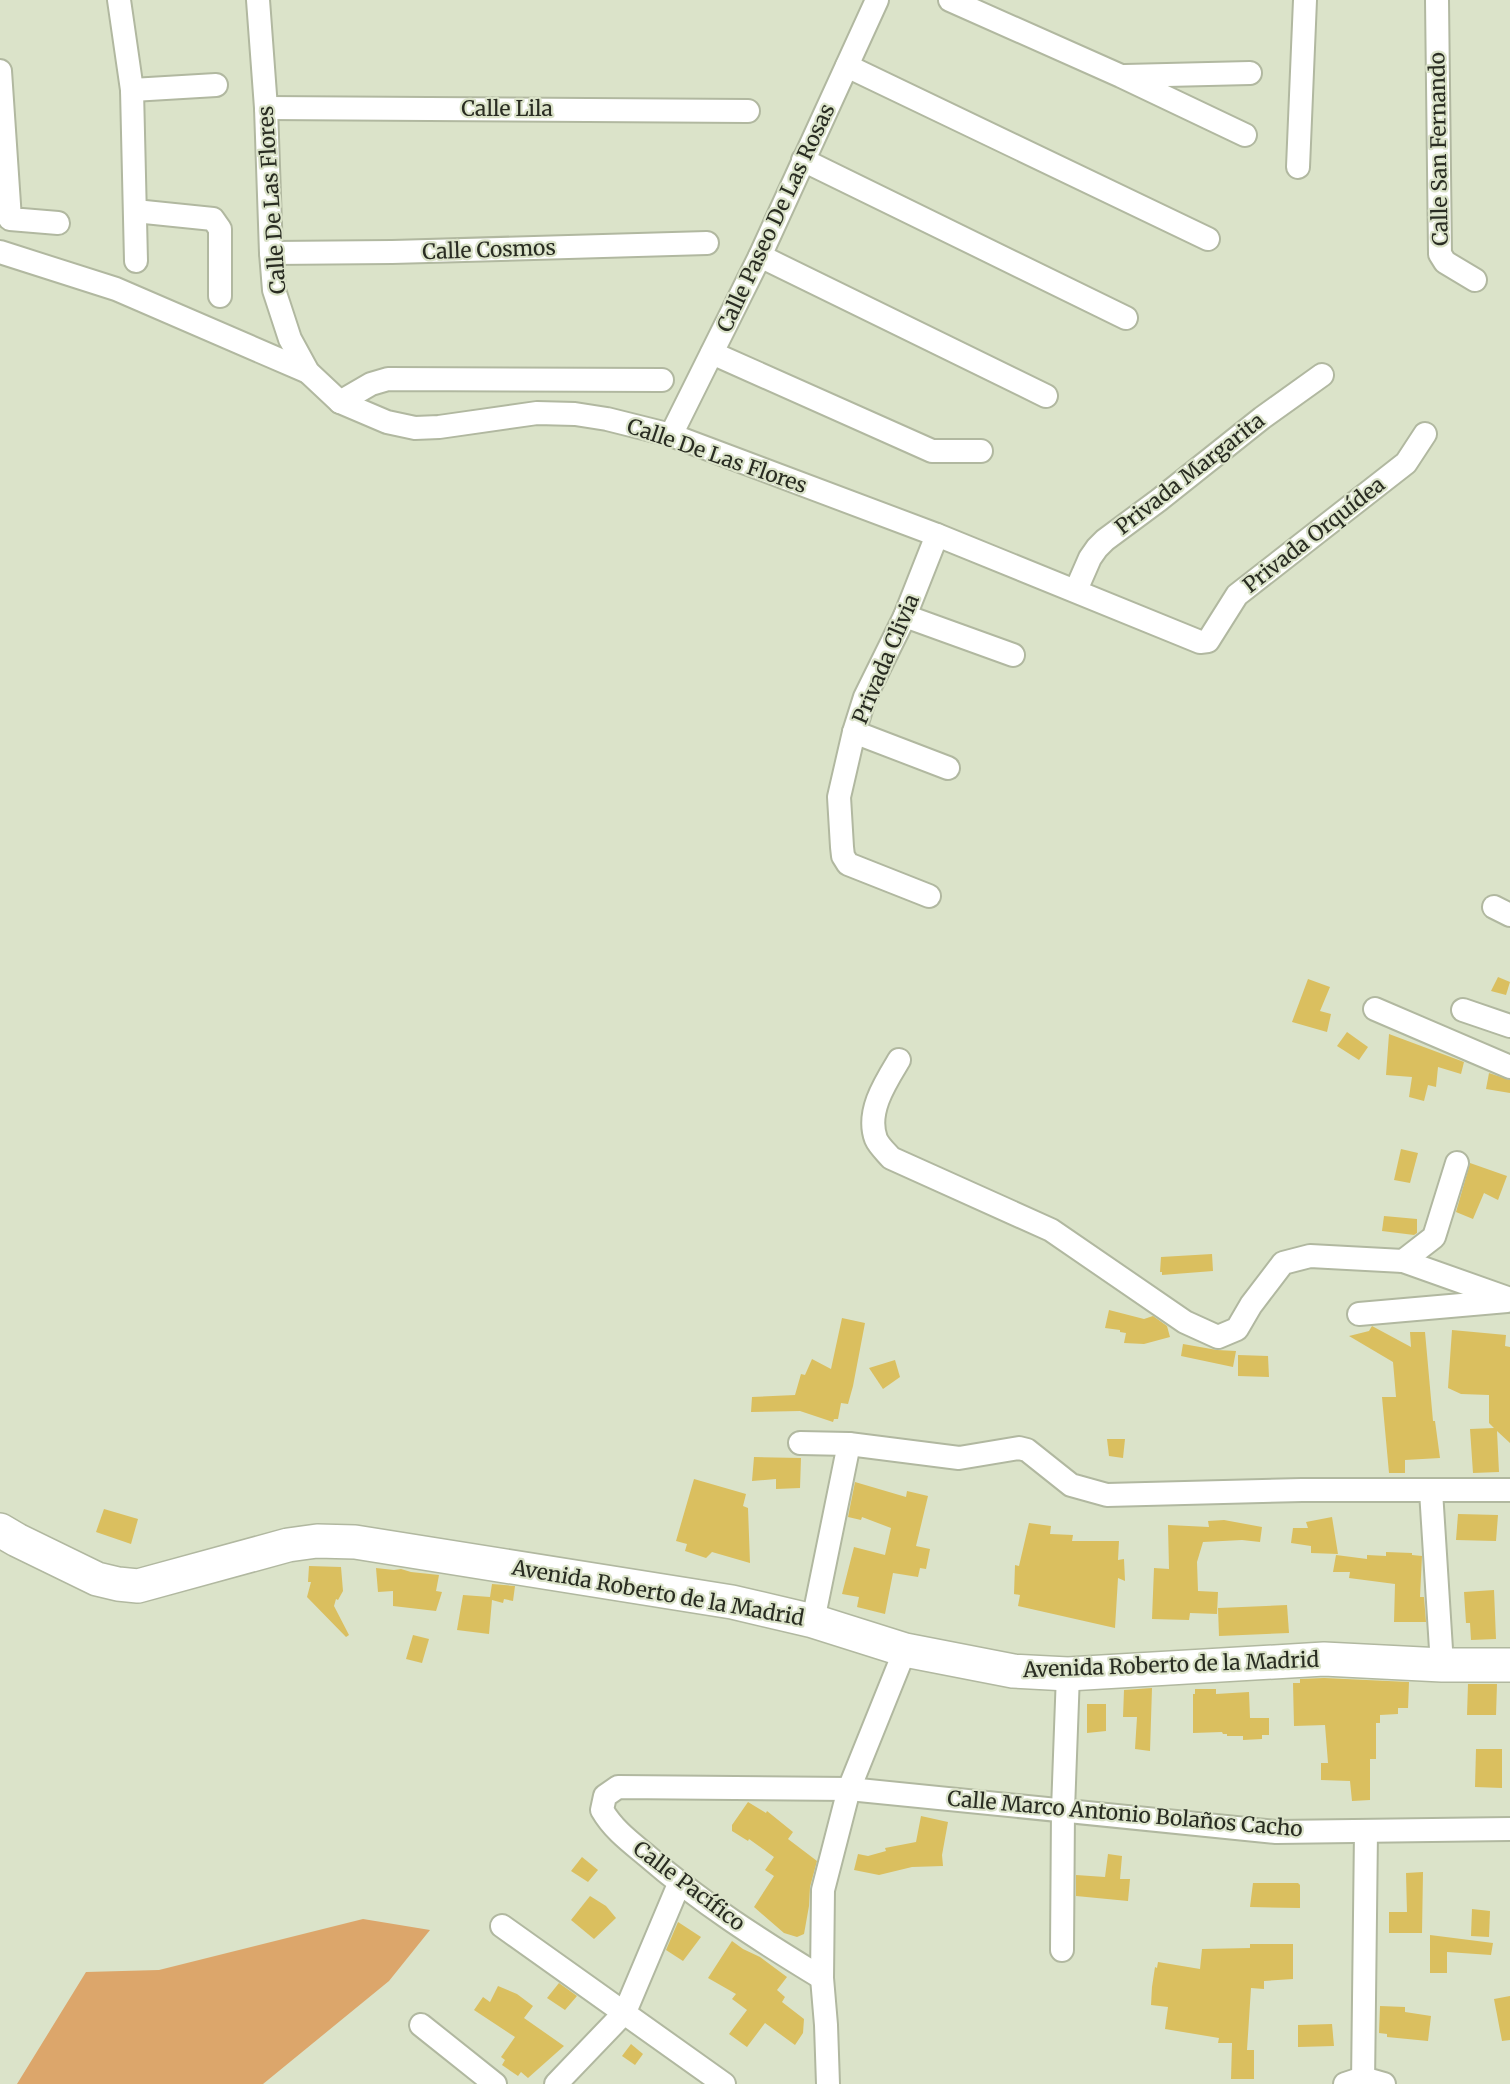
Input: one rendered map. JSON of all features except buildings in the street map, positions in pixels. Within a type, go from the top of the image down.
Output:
[{"type":"main road","name":"Avenida Roberto de la Madrid","points":[[0,1530],[97,1579],[118,1584],[138,1586],[288,1545],[317,1541],[355,1542],[732,1602],[813,1621],[905,1650],[1013,1671],[1068,1674],[1324,1659],[1442,1665],[1510,1665]]},
{"type":"street","points":[[119,0],[132,90],[136,261]]},
{"type":"street","name":"Calle De Las Flores","points":[[258,0],[266,108],[274,290],[290,339],[308,372],[340,402],[387,422],[416,428],[439,427],[537,413],[574,414],[607,419],[671,435],[937,535],[1200,642],[1208,641]]},
{"type":"street","name":"Calle Paseo De Las Rosas","points":[[671,435],[760,256],[877,0]]},
{"type":"street","points":[[950,0],[1121,76],[1245,135]]},
{"type":"street","points":[[1298,167],[1305,0]]},
{"type":"street","name":"Calle San Fernando","points":[[1437,0],[1440,254],[1445,262],[1475,280]]},
{"type":"street","points":[[847,66],[1208,239]]},
{"type":"street","points":[[0,71],[10,219],[58,223]]},
{"type":"street","points":[[1121,76],[1250,73]]},
{"type":"street","points":[[132,90],[216,85]]},
{"type":"street","name":"Calle Lila","points":[[266,108],[748,111]]},
{"type":"street","points":[[803,160],[1126,318]]},
{"type":"street","points":[[135,211],[213,219],[220,229],[220,296]]},
{"type":"street","name":"Calle Cosmos","points":[[271,253],[708,243]]},
{"type":"street","points":[[0,252],[116,289],[308,372]]},
{"type":"street","points":[[760,256],[1046,396]]},
{"type":"street","points":[[712,353],[932,451],[981,451]]},
{"type":"street","name":"Privada Margarita","points":[[1076,591],[1090,558],[1105,540],[1262,418],[1323,375]]},
{"type":"street","points":[[340,402],[358,390],[388,379],[662,380]]},
{"type":"street","name":"Privada Orquídea","points":[[1208,641],[1237,595],[1406,463],[1425,434]]},
{"type":"street","name":"Privada Clivia","points":[[929,896],[848,864],[843,856],[839,797],[854,732],[866,697],[905,616],[937,535]]},
{"type":"street","points":[[905,616],[1013,655]]},
{"type":"street","points":[[854,732],[948,768]]},
{"type":"street","points":[[1375,1009],[1510,1067]]},
{"type":"street","points":[[1462,1010],[1510,1026]]},
{"type":"street","points":[[899,1060],[881,1090],[872,1123],[877,1142],[891,1158],[1051,1230],[1185,1323],[1218,1337],[1237,1329],[1251,1305],[1283,1263],[1310,1256],[1403,1261],[1510,1300]]},
{"type":"street","points":[[1403,1261],[1434,1237],[1457,1163]]},
{"type":"street","points":[[1359,1314],[1510,1300]]},
{"type":"street","points":[[800,1443],[849,1444],[959,1458],[1019,1448],[1028,1450],[1071,1485],[1107,1495],[1302,1490],[1510,1490]]},
{"type":"street","points":[[813,1621],[849,1444]]},
{"type":"street","points":[[1431,1491],[1442,1665]]},
{"type":"street","points":[[828,2084],[822,1978],[823,1890],[849,1789],[905,1650]]},
{"type":"street","points":[[1062,1950],[1063,1810],[1068,1674]]},
{"type":"street","name":"Calle Pacífico","points":[[822,1978],[776,1950],[679,1884],[610,1825],[602,1810],[605,1796],[618,1787],[849,1789]]},
{"type":"street","name":"Calle Marco Antonio Bolaños Cacho","points":[[849,1789],[1276,1832],[1510,1829]]},
{"type":"street","points":[[1364,2083],[1366,1831]]},
{"type":"street","points":[[556,2084],[625,2012],[679,1884]]},
{"type":"street","points":[[502,1926],[724,2084]]},
{"type":"street","points":[[421,2025],[495,2084]]},
{"type":"shaded area","points":[[363,1919],[430,1930],[389,1981],[263,2084],[17,2084],[86,1972],[159,1970]]}]
